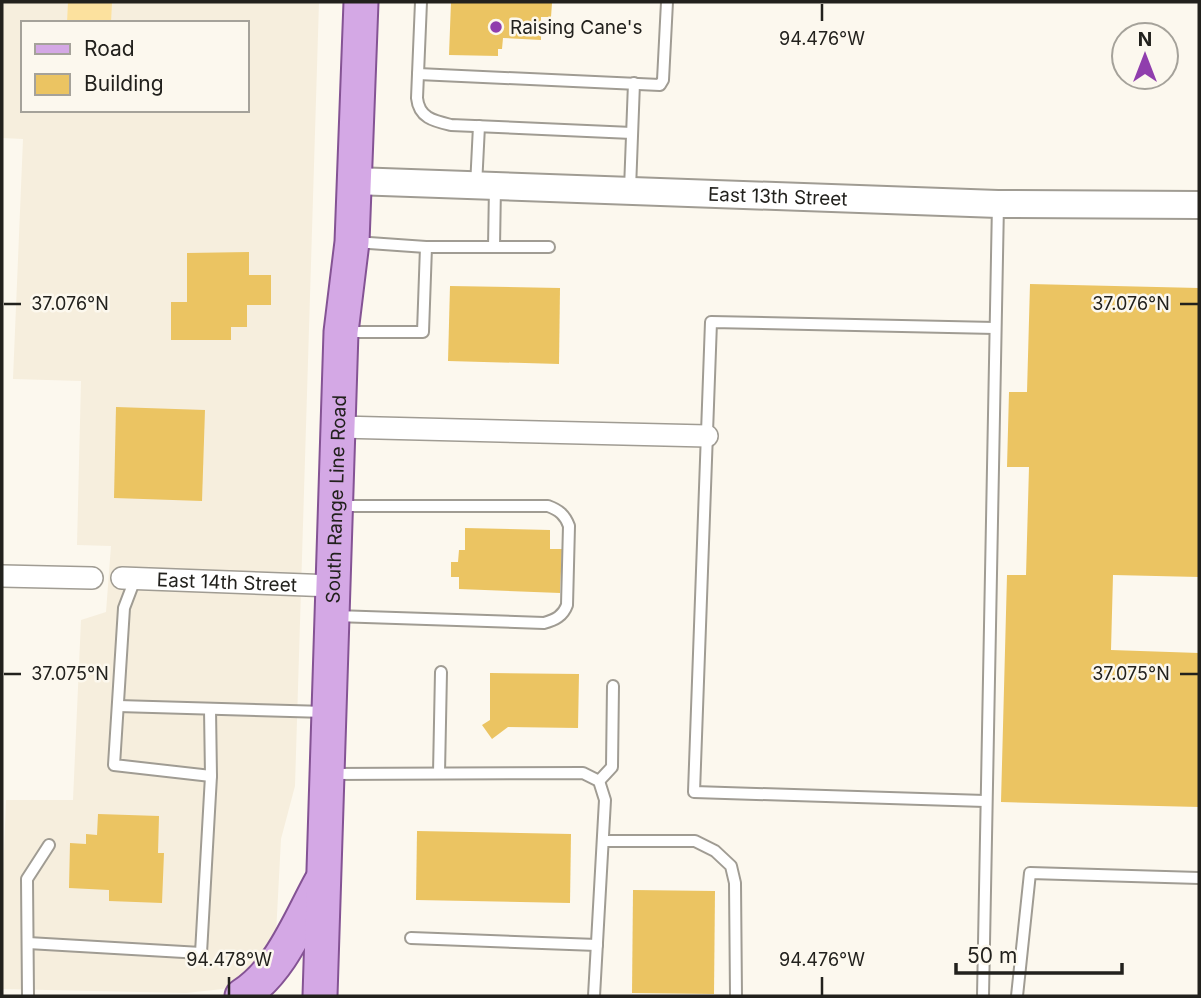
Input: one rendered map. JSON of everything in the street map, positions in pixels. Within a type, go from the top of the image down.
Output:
[{"type":"main road","name":"South Range Line Road","points":[[320,996],[341,332],[352,242],[361,2]]},
{"type":"main road","points":[[242,996],[261,981],[280,956],[323,877]]},
{"type":"street","name":"East 13th Street","points":[[354,181],[998,204],[1199,205]]},
{"type":"street","points":[[338,427],[707,436]]},
{"type":"street","points":[[2,576],[92,578]]},
{"type":"street","name":"East 14th Street","points":[[128,579],[332,601]]},
{"type":"lane","points":[[421,2],[418,105],[424,115],[436,122],[451,125],[632,133]]},
{"type":"lane","points":[[418,74],[660,85],[663,80],[667,2]]},
{"type":"lane","points":[[630,191],[634,83]]},
{"type":"lane","points":[[479,126],[494,247]]},
{"type":"lane","points":[[983,996],[998,204]]},
{"type":"lane","points":[[352,242],[426,247],[549,247]]},
{"type":"lane","points":[[341,332],[423,332],[426,247]]},
{"type":"lane","points":[[985,801],[694,792],[711,322],[995,328]]},
{"type":"lane","points":[[332,601],[544,623],[555,620],[567,605],[569,553],[569,526],[566,517],[548,506],[335,506]]},
{"type":"lane","points":[[128,579],[114,765],[211,776]]},
{"type":"lane","points":[[439,773],[441,672]]},
{"type":"lane","points":[[599,781],[612,767],[613,686]]},
{"type":"lane","points":[[118,706],[329,712]]},
{"type":"lane","points":[[28,943],[201,953],[211,776],[210,709]]},
{"type":"lane","points":[[327,774],[583,772],[599,781],[605,800],[594,996]]},
{"type":"lane","points":[[603,841],[695,841],[715,850],[731,866],[735,883],[736,996]]},
{"type":"lane","points":[[28,996],[27,879],[49,845]]},
{"type":"lane","points":[[1017,996],[1030,873],[1199,878]]},
{"type":"lane","points":[[411,938],[597,945]]},
{"type":"shaded area","points":[[2,2],[319,2],[295,786],[281,839],[276,934],[239,982],[223,989],[186,993],[2,989],[6,800],[73,800],[81,620],[106,612],[111,546],[77,545],[81,381],[13,379],[23,139],[2,138]]},
{"type":"shaded area","points":[[68,2],[112,2],[111,21],[67,21]]},
{"type":"building","name":"Raising Cane's","points":[[451,2],[552,3],[551,17],[541,17],[541,40],[503,38],[498,56],[449,55]]},
{"type":"building","points":[[249,252],[249,275],[271,275],[271,305],[247,305],[247,327],[231,327],[231,340],[171,340],[171,302],[187,302],[187,253]]},
{"type":"building","points":[[1030,284],[1199,288],[1199,577],[1113,575],[1111,650],[1199,653],[1199,807],[1001,802],[1007,575],[1026,575],[1029,467],[1007,467],[1009,392],[1027,392]]},
{"type":"building","points":[[450,286],[560,288],[559,364],[448,361]]},
{"type":"building","points":[[116,407],[205,410],[202,501],[114,498]]},
{"type":"building","points":[[465,528],[550,530],[550,549],[562,549],[560,593],[459,589],[459,577],[451,577],[451,562],[458,562],[459,550],[465,550]]},
{"type":"building","points":[[490,673],[579,674],[578,728],[508,727],[492,739],[482,725],[490,720]]},
{"type":"building","points":[[98,814],[159,816],[158,853],[164,853],[162,903],[109,901],[109,890],[69,888],[70,843],[86,844],[86,834],[97,835]]},
{"type":"building","points":[[417,831],[571,834],[570,903],[416,900]]},
{"type":"building","points":[[633,890],[715,891],[714,994],[632,993]]},
{"type":"place","name":"Raising Cane's","points":[[496,27]]}]
